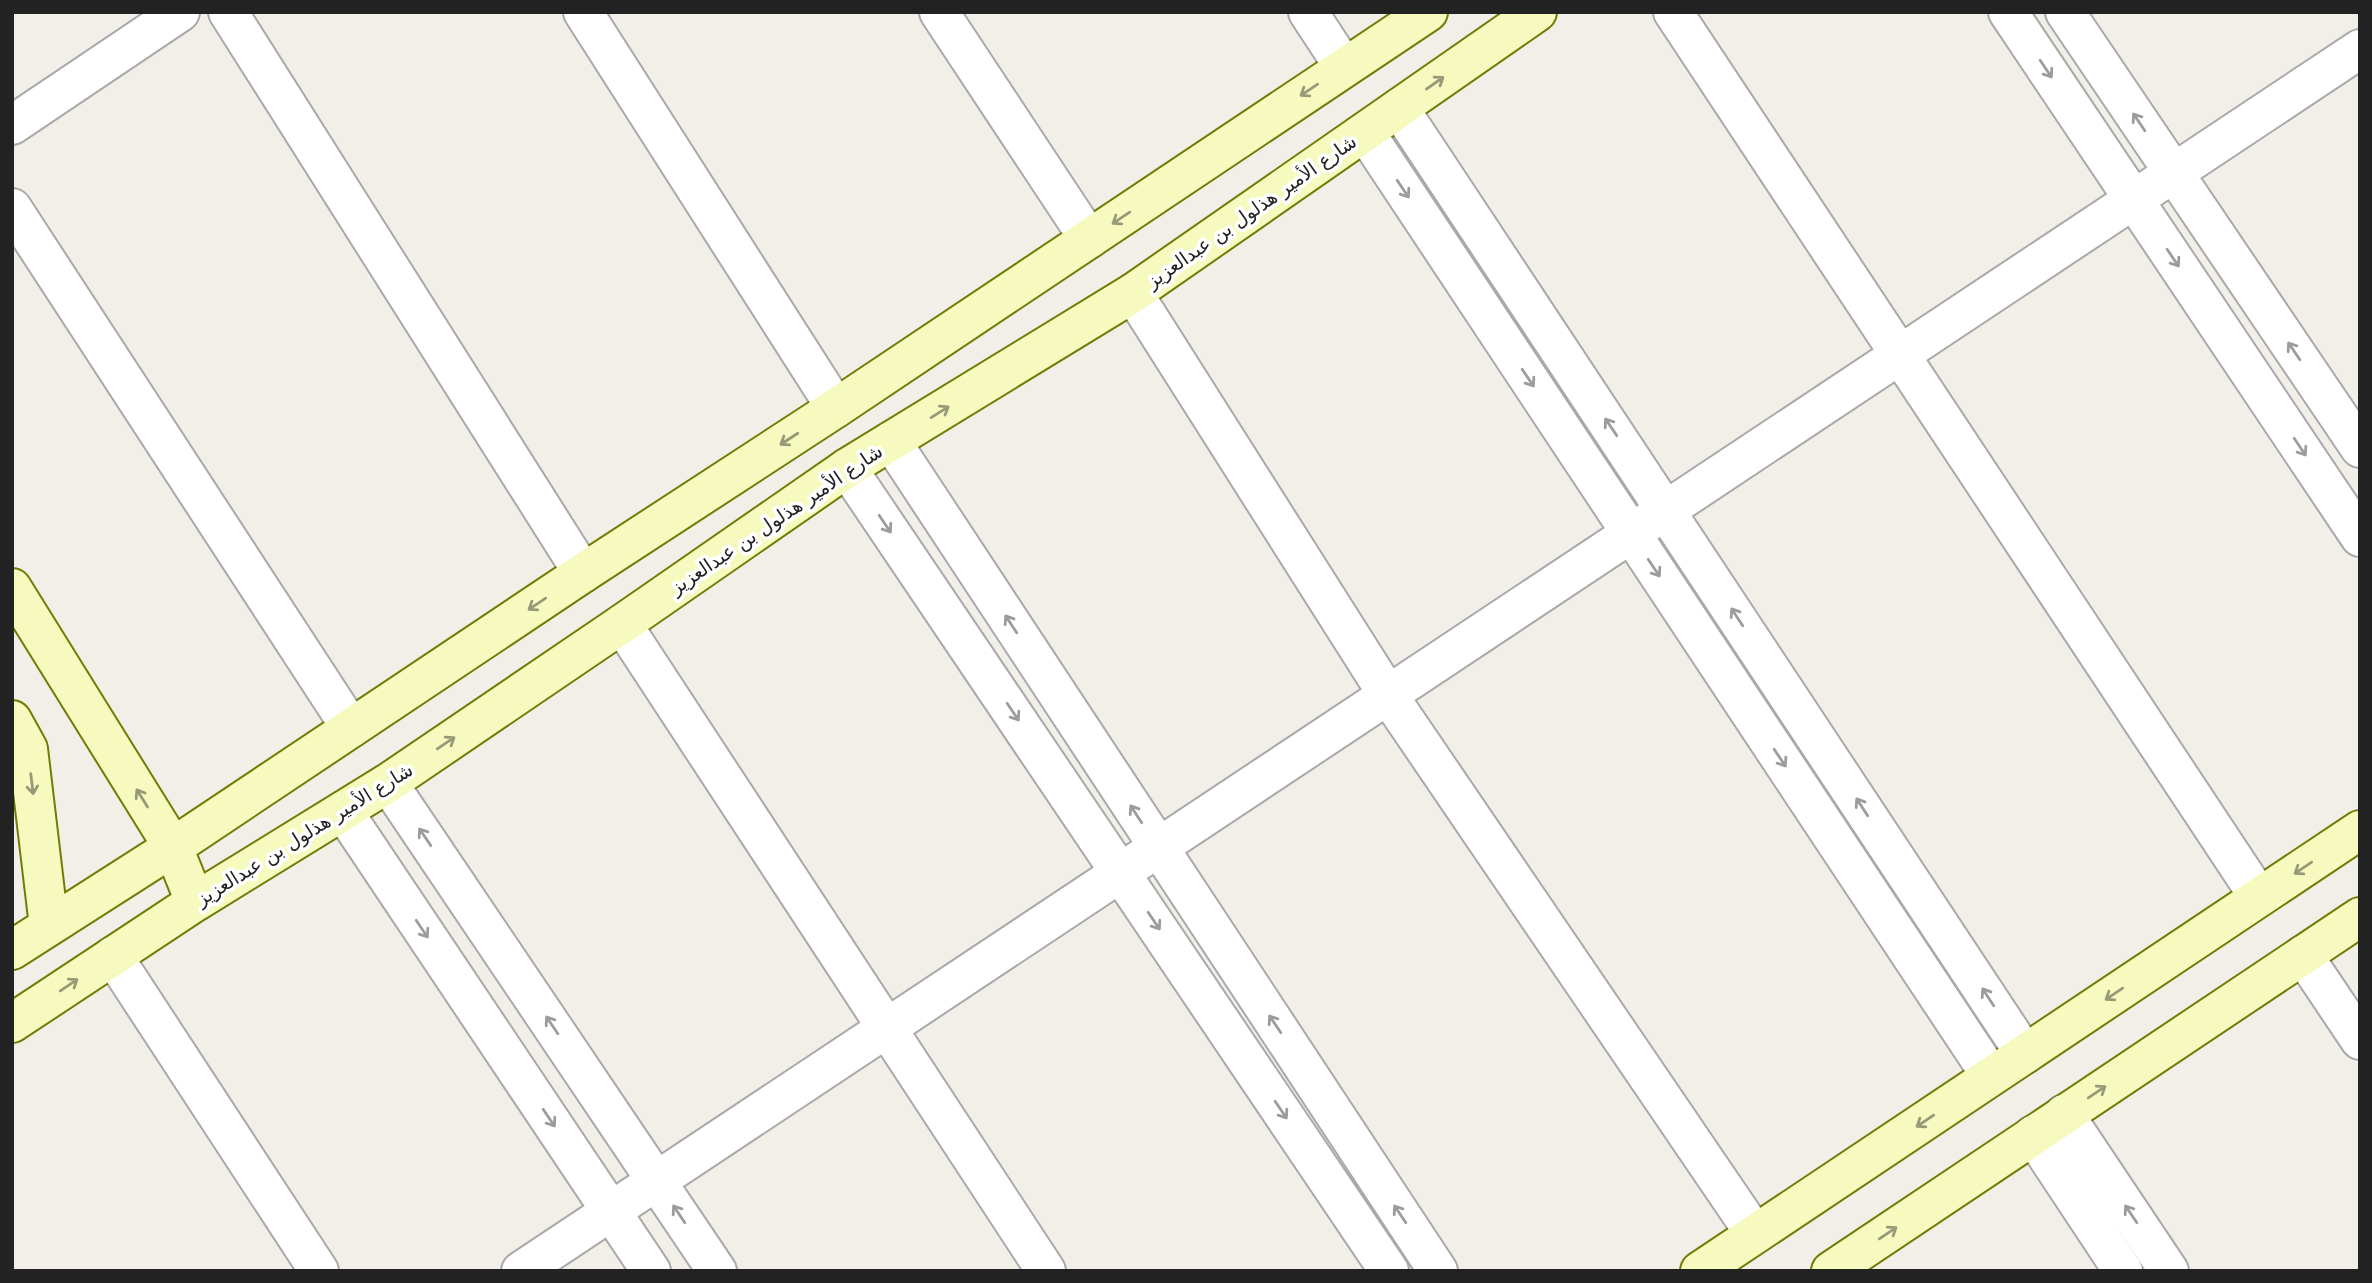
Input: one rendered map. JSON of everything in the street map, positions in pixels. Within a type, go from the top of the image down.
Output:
[{"type":"street","points":[[12,125],[180,12]]},
{"type":"street","points":[[228,12],[583,573]]},
{"type":"street","points":[[583,12],[836,408]]},
{"type":"street","points":[[939,12],[1088,239]]},
{"type":"street","points":[[1308,12],[1344,67]]},
{"type":"street","points":[[12,950],[173,847],[583,573],[836,408],[1428,12]]},
{"type":"street","name":"شارع الأمير هذلول بن عبدالعزيز","points":[[12,1023],[195,902],[388,782],[847,468],[1133,293],[1537,12]]},
{"type":"street","points":[[1673,12],[2259,897]]},
{"type":"street","points":[[2008,12],[2360,537]]},
{"type":"street","points":[[2065,12],[2360,448]]},
{"type":"street","points":[[521,1271],[2360,50]]},
{"type":"street","points":[[1399,108],[2025,1054]]},
{"type":"street","points":[[1365,132],[1991,1076]]},
{"type":"street","points":[[12,208],[351,728]]},
{"type":"street","points":[[1133,293],[1388,695],[1755,1234]]},
{"type":"street","points":[[891,442],[1438,1271]]},
{"type":"street","points":[[847,468],[1389,1271]]},
{"type":"street","points":[[12,588],[173,847],[195,902]]},
{"type":"street","points":[[622,624],[1046,1271]]},
{"type":"street","points":[[12,720],[28,749],[49,926]]},
{"type":"street","points":[[388,782],[717,1271]]},
{"type":"street","points":[[343,811],[651,1271]]},
{"type":"street","points":[[1700,1271],[2360,830]]},
{"type":"street","points":[[1831,1271],[2360,917]]},
{"type":"street","points":[[2303,955],[2360,1040]]},
{"type":"street","points":[[113,956],[319,1271]]},
{"type":"street","points":[[2064,1114],[2169,1271]]},
{"type":"street","points":[[2033,1135],[2123,1271]]}]
